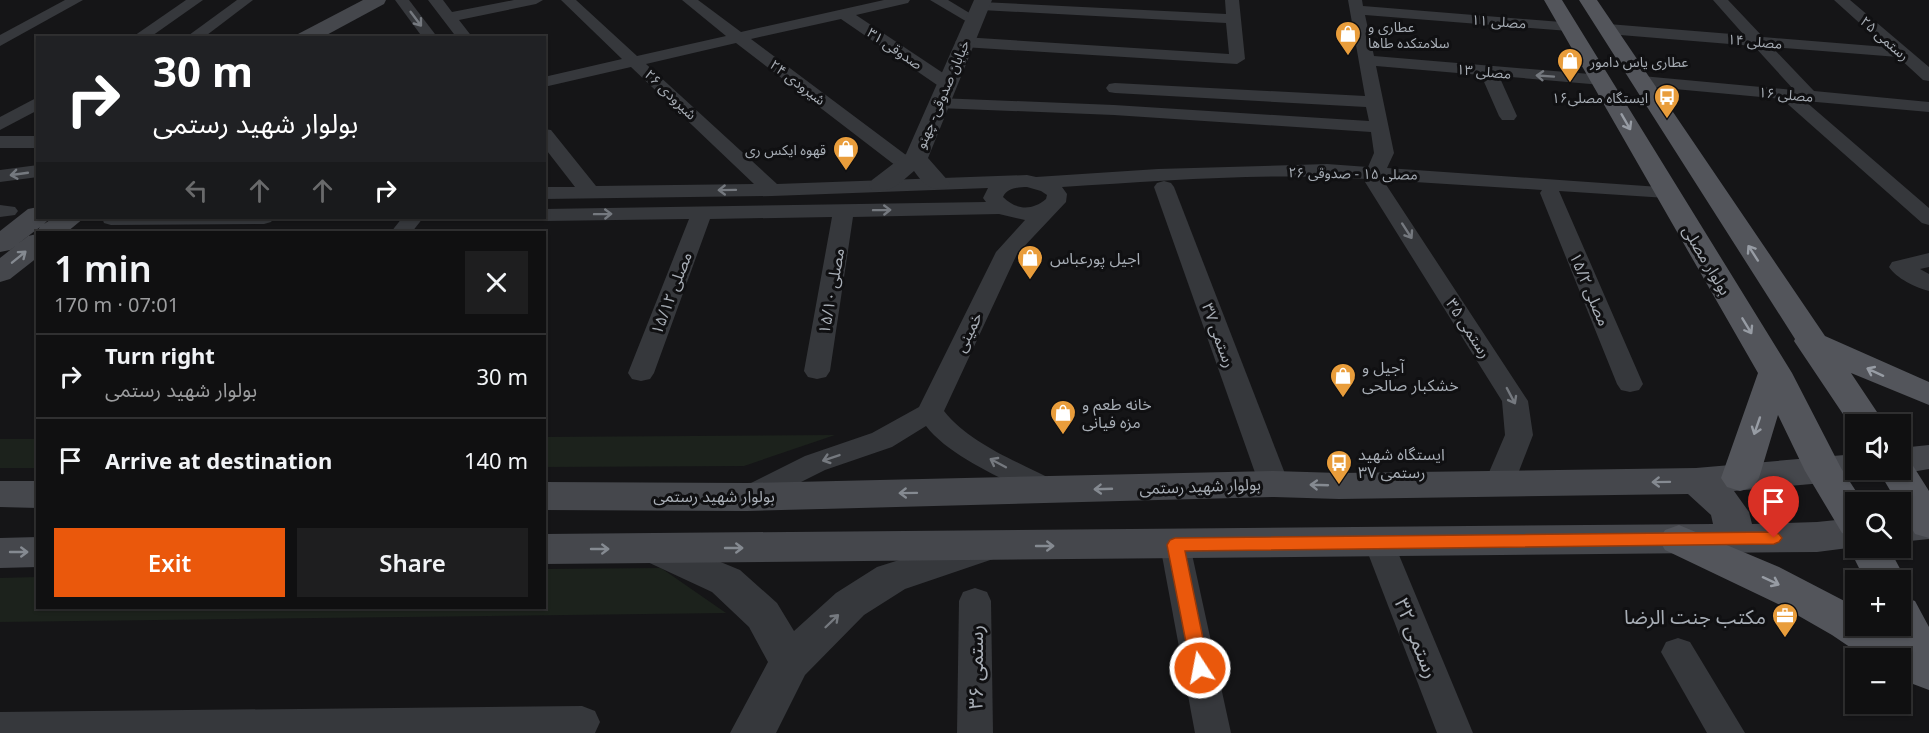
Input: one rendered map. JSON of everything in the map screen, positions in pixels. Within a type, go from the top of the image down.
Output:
[{"type":"main road","points":[[309,36],[377,0]]},
{"type":"main road","points":[[336,36],[402,0]]},
{"type":"main road","name":"بولوار مصلی","points":[[1553,0],[1775,374],[1840,469],[1847,492]]},
{"type":"main road","points":[[1588,0],[1809,340],[1860,414]]},
{"type":"main road","points":[[1670,197],[1715,194]]},
{"type":"main road","points":[[0,244],[36,217]]},
{"type":"main road","points":[[51,231],[69,219]]},
{"type":"main road","points":[[0,273],[36,244]]},
{"type":"main road","points":[[1809,340],[1879,374],[1929,394]]},
{"type":"main road","points":[[1740,478],[1775,374]]},
{"type":"main road","points":[[1911,459],[1929,457]]},
{"type":"main road","name":"بولوار شهید رستمی","points":[[546,496],[747,496],[1274,484],[1339,486],[1696,481],[1840,469]]},
{"type":"main road","points":[[1903,480],[1929,525],[1911,527]]},
{"type":"main road","points":[[1696,481],[1724,504],[1732,517],[1734,529],[1731,539]]},
{"type":"main road","points":[[0,495],[36,495]]},
{"type":"main road","points":[[546,549],[1679,540],[1816,537],[1845,533]]},
{"type":"main road","points":[[1679,540],[1774,582],[1821,606],[1882,648]]},
{"type":"main road","points":[[0,553],[36,552]]},
{"type":"main road","points":[[1911,635],[1929,671]]},
{"type":"main road","points":[[1911,669],[1929,683]]},
{"type":"street","points":[[0,41],[76,0]]},
{"type":"street","points":[[141,36],[196,0]]},
{"type":"street","points":[[195,36],[246,0]]},
{"type":"street","points":[[402,0],[429,36]]},
{"type":"street","points":[[435,0],[464,36]]},
{"type":"street","points":[[449,17],[536,0]]},
{"type":"street","name":"شیرودی ۲۶","points":[[568,0],[772,190]]},
{"type":"street","name":"شیرودی ۲۴","points":[[689,0],[912,161]]},
{"type":"street","points":[[546,82],[903,0]]},
{"type":"street","points":[[937,0],[979,8],[1234,20]]},
{"type":"street","points":[[963,42],[1237,59],[1232,0]]},
{"type":"street","points":[[1720,0],[1809,96]]},
{"type":"street","name":"رستمی ۲۵","points":[[1841,0],[1929,76]]},
{"type":"street","points":[[1356,5],[1384,153],[1375,177]]},
{"type":"street","name":"مصلی ۱۱","points":[[1356,5],[1569,26]]},
{"type":"street","name":"خیابان صدوقی- چهنو","points":[[938,183],[912,161],[979,8]]},
{"type":"street","name":"صدوقی ۳۱","points":[[844,14],[946,83]]},
{"type":"street","name":"مصلی ۱۴","points":[[1608,29],[1902,53]]},
{"type":"street","name":"مصلی ۱۳","points":[[1366,60],[1602,80]]},
{"type":"street","points":[[1488,71],[1508,116]]},
{"type":"street","name":"مصلی ۱۶","points":[[1642,81],[1929,107]]},
{"type":"street","points":[[1115,88],[1374,102]]},
{"type":"street","points":[[1786,94],[1929,219]]},
{"type":"street","points":[[0,125],[36,103]]},
{"type":"street","points":[[938,103],[1114,110],[1380,127]]},
{"type":"street","points":[[546,137],[590,192]]},
{"type":"street","points":[[0,142],[36,142]]},
{"type":"street","points":[[881,185],[912,161]]},
{"type":"street","points":[[0,176],[36,171]]},
{"type":"street","name":"مصلی ۱۵ - صدوقی ۲۶","points":[[546,192],[772,190],[938,183],[1038,183],[1158,175],[1327,171],[1550,194],[1670,197]]},
{"type":"street","name":"مصلی ۱۵ - صدوقی ۲۶","points":[[546,221],[702,213],[844,210],[1003,208],[1024,213],[1102,191],[1375,177],[1670,197]]},
{"type":"street","name":"رستمی ۳۵","points":[[1375,177],[1515,401],[1519,435],[1499,484]]},
{"type":"street","points":[[1007,252],[1003,208],[993,198],[994,192],[999,188],[1016,182]]},
{"type":"street","points":[[1007,252],[1052,206],[1058,196],[1054,190],[1038,183]]},
{"type":"street","name":"رستمی ۳۷","points":[[1164,187],[1274,484]]},
{"type":"street","points":[[812,211],[814,189]]},
{"type":"street","name":"مصلی ۱۵/۲","points":[[1550,194],[1630,384]]},
{"type":"street","name":"مصلی ۱۵/۱۰","points":[[817,371],[844,210]]},
{"type":"street","name":"مصلی ۱۵/۱۲","points":[[641,373],[702,213]]},
{"type":"street","points":[[402,231],[412,219]]},
{"type":"street","name":"خمینی","points":[[930,412],[1007,252]]},
{"type":"street","points":[[1929,260],[1900,267],[1929,284]]},
{"type":"street","points":[[747,496],[815,463],[882,440],[930,412],[944,430],[981,454],[1049,490]]},
{"type":"street","name":"رستمی ۳۲","points":[[1379,543],[1455,733]]},
{"type":"street","points":[[1175,545],[1213,733]]},
{"type":"street","points":[[753,733],[790,662],[850,604],[891,578],[986,546]]},
{"type":"street","points":[[655,549],[726,582],[763,615],[790,662]]},
{"type":"street","name":"رستمی ۳۶","points":[[975,601],[975,733]]},
{"type":"street","points":[[1678,652],[1727,733]]},
{"type":"street","points":[[0,728],[386,729],[582,722]]},
{"type":"shaded area","points":[[835,435],[744,466],[546,467],[546,437]]},
{"type":"shaded area","points":[[0,439],[36,439],[36,468],[0,468]]},
{"type":"shaded area","points":[[661,568],[726,613],[0,622],[0,578],[36,577],[36,609],[546,609],[546,569]]},
{"type":"place","name":"عطاری و سلامتکده طاها","points":[[1348,57]]},
{"type":"place","name":"عطاری یاس دامور","points":[[1570,84]]},
{"type":"place","name":"ایستگاه مصلی۱۶","points":[[1667,120]]},
{"type":"place","name":"قهوه ایکس ری","points":[[846,172]]},
{"type":"place","name":"اجیل پورعباس","points":[[1030,281]]},
{"type":"place","name":"آجیل و خشکبار صالحی","points":[[1343,399]]},
{"type":"place","name":"خانه طعم و مزه فیانی","points":[[1063,436]]},
{"type":"place","name":"ایستگاه شهید رستمی ۳۷","points":[[1339,486]]},
{"type":"place","name":"مكتب جنت الرضا","points":[[1785,639]]},
{"type":"route","points":[[1200,668],[1175,545],[1774,538]]}]
